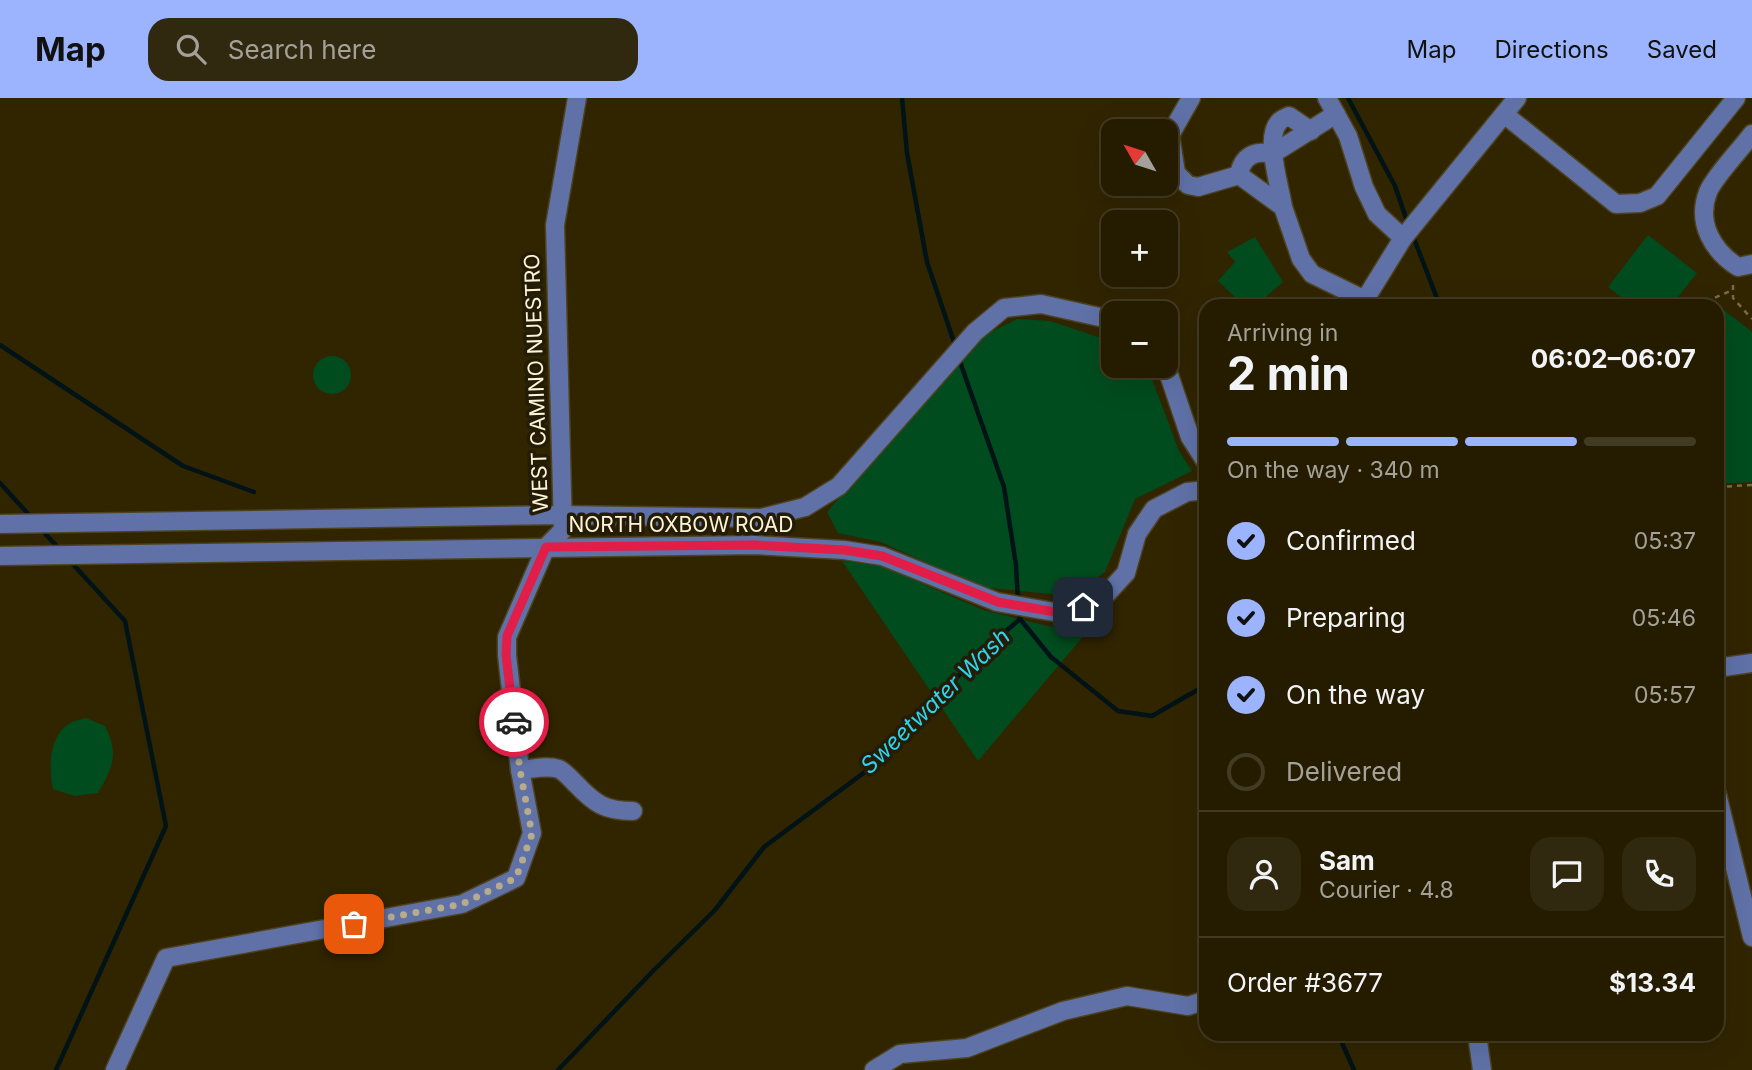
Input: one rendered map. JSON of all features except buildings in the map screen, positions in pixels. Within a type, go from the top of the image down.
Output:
[{"type":"street","name":"WEST CAMINO NUESTRO","points":[[115,1070],[166,958],[462,904],[516,878],[532,834],[520,770],[506,655],[507,636],[546,547],[563,530],[555,225],[577,98]]},
{"type":"street","points":[[1191,98],[1170,135],[1176,173],[1188,185],[1198,187],[1238,175],[1246,158],[1259,151],[1272,154],[1336,114]]},
{"type":"street","points":[[1327,98],[1348,136],[1364,187],[1377,214],[1404,238]]},
{"type":"street","points":[[1366,299],[1404,238],[1517,98]]},
{"type":"street","points":[[1504,114],[1616,204],[1640,204],[1657,196],[1736,98]]},
{"type":"street","points":[[1311,131],[1289,116],[1279,122],[1272,135],[1272,154],[1283,207],[1301,259],[1312,274],[1356,299]]},
{"type":"street","points":[[1752,134],[1708,191],[1703,216],[1711,242],[1724,258],[1738,267],[1752,264]]},
{"type":"street","points":[[1737,154],[1752,166]]},
{"type":"street","points":[[1238,175],[1283,207]]},
{"type":"street","name":"NORTH OXBOW ROAD","points":[[0,524],[562,515],[761,518],[805,507],[839,486],[975,332],[1004,309],[1041,304],[1101,317]]},
{"type":"street","points":[[1170,378],[1190,437],[1199,451]]},
{"type":"street","name":"NORTH OXBOW ROAD","points":[[0,556],[754,545],[844,550],[882,556],[998,602],[1066,614],[1101,600],[1126,573],[1137,534],[1154,509],[1187,492],[1199,491]]},
{"type":"street","points":[[1724,666],[1752,663]]},
{"type":"street","points":[[520,770],[560,769],[590,800],[600,806],[634,811]]},
{"type":"street","points":[[1724,823],[1752,937]]},
{"type":"street","points":[[874,1070],[900,1054],[967,1048],[1063,1011],[1127,996],[1188,1006],[1199,1002]]},
{"type":"street","points":[[1478,1041],[1482,1070]]},
{"type":"path","points":[[1733,285],[1733,299],[1752,319]]},
{"type":"path","points":[[1714,299],[1733,290]]},
{"type":"path","points":[[1724,487],[1752,485]]},
{"type":"green space","points":[[1648,235],[1697,273],[1677,299],[1624,299],[1608,287]]},
{"type":"green space","points":[[1255,237],[1283,282],[1263,299],[1236,298],[1218,281],[1235,262],[1227,252]]},
{"type":"green space","points":[[1724,310],[1752,332],[1752,482],[1724,484]]},
{"type":"green space","points":[[1017,319],[1050,321],[1101,338],[1101,378],[1152,378],[1179,451],[1192,471],[1135,499],[1105,572],[1078,590],[1050,594],[981,587],[881,542],[838,533],[827,512],[979,338]]},
{"type":"green space","points":[[332,356],[345,362],[351,375],[345,388],[332,394],[319,388],[313,375],[319,362]]},
{"type":"green space","points":[[842,561],[877,564],[983,610],[1056,628],[1102,614],[978,761]]},
{"type":"green space","points":[[86,718],[105,726],[113,753],[107,776],[98,793],[75,796],[53,789],[52,754],[62,730],[71,723]]},
{"type":"waterway","name":"Sweetwater Wash","points":[[902,98],[907,153],[927,262],[956,348]]},
{"type":"waterway","points":[[1348,98],[1395,186],[1408,224]]},
{"type":"waterway","points":[[1413,236],[1437,299]]},
{"type":"waterway","points":[[0,345],[183,466],[254,492]]},
{"type":"waterway","name":"Sweetwater Wash","points":[[958,356],[1004,487],[1016,565],[1018,601]]},
{"type":"waterway","points":[[0,483],[31,517]]},
{"type":"waterway","points":[[41,529],[61,551]]},
{"type":"waterway","points":[[56,1070],[166,826],[125,621],[69,560]]},
{"type":"waterway","name":"Sweetwater Wash","points":[[558,1070],[715,910],[764,847],[877,763],[980,653],[1020,619],[1019,610]]},
{"type":"waterway","points":[[1020,619],[1051,657],[1118,711],[1152,716],[1199,689]]},
{"type":"waterway","points":[[1341,1041],[1354,1070]]},
{"type":"way so far","points":[[354,924],[462,904],[516,878],[532,834],[514,722]]},
{"type":"route","points":[[514,722],[506,655],[507,636],[546,547],[754,545],[844,550],[882,556],[998,602],[1066,614],[1083,607]]}]
